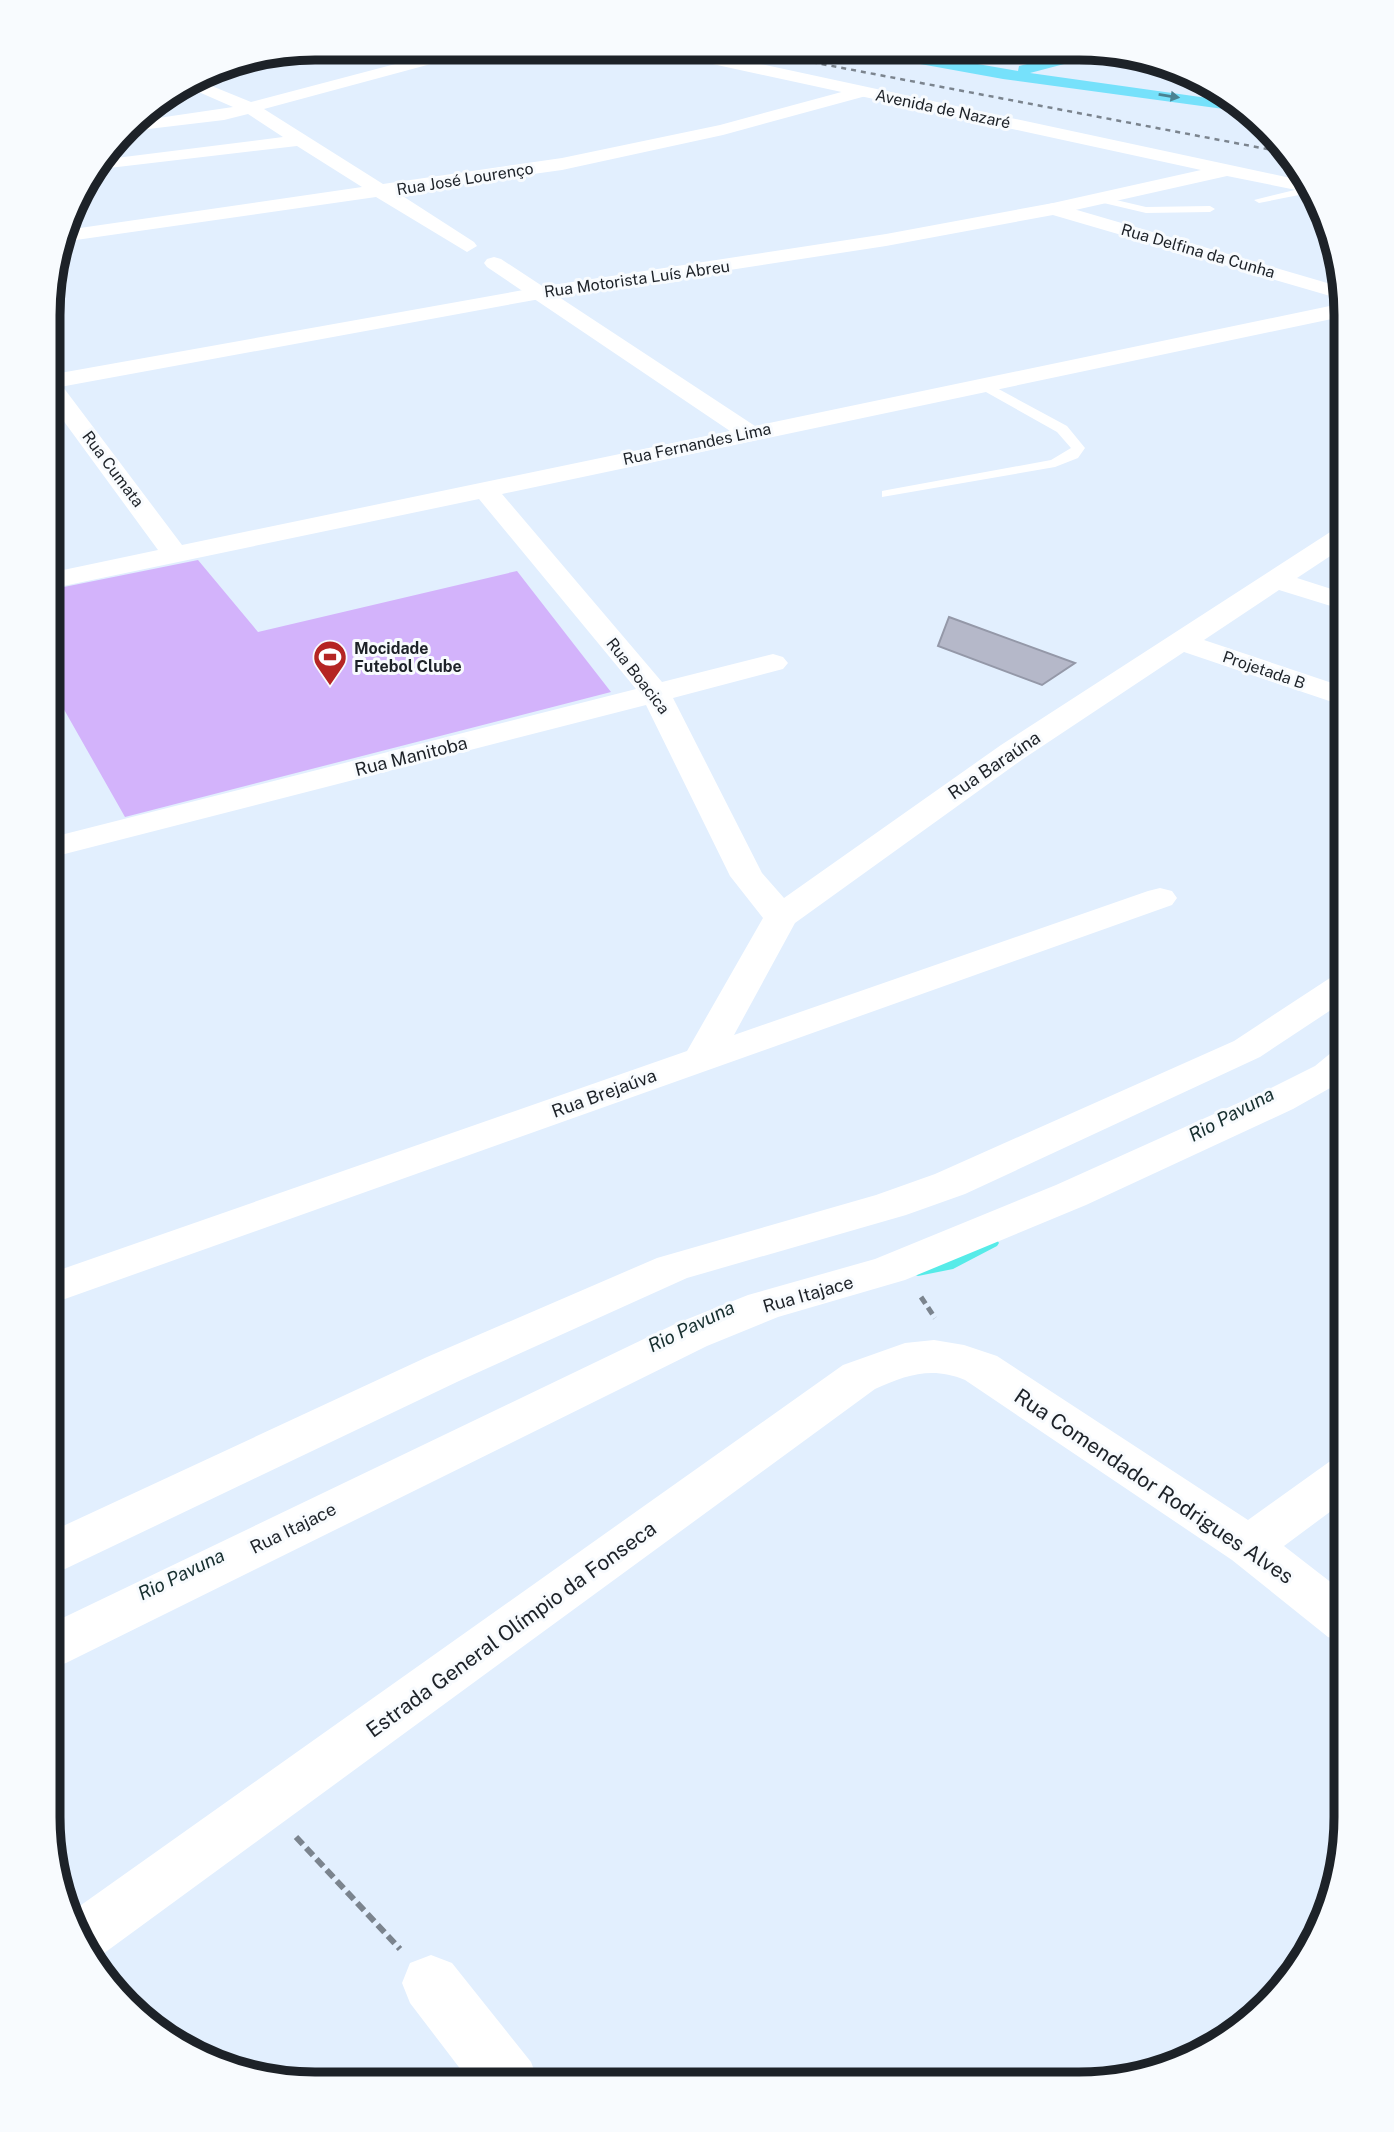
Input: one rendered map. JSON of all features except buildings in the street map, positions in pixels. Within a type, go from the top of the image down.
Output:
[{"type":"main road","points":[[926,60],[1003,74],[1226,105]]},
{"type":"main road","points":[[951,60],[1003,69],[1027,69],[1066,60]]},
{"type":"main road","points":[[1063,61],[1059,70],[1064,76],[1101,86]]},
{"type":"street","points":[[143,126],[211,118],[428,60]]},
{"type":"street","name":"Avenida de Nazaré","points":[[716,60],[1300,186]]},
{"type":"street","points":[[195,90],[250,108],[467,246]]},
{"type":"street","name":"Rua José Lourenço","points":[[72,235],[562,164],[654,146],[860,92]]},
{"type":"street","points":[[108,164],[301,140]]},
{"type":"street","name":"Rua Motorista Luís Abreu","points":[[60,381],[540,293],[886,240],[1053,209],[1224,171]]},
{"type":"street","name":"Rua Delfina da Cunha","points":[[1053,209],[1333,291]]},
{"type":"street","points":[[494,263],[748,432]]},
{"type":"street","name":"Rua Fernandes Lima","points":[[60,579],[748,432],[1335,311]]},
{"type":"street","name":"Rua Cumata","points":[[60,398],[176,555]]},
{"type":"street","name":"Rua Boacica","points":[[485,490],[655,693],[747,876],[781,917]]},
{"type":"street","name":"Rua Baraúna","points":[[703,1057],[781,917],[826,881],[1012,752],[1335,541]]},
{"type":"street","points":[[1276,580],[1335,599]]},
{"type":"street","name":"Projetada B","points":[[1182,642],[1335,694]]},
{"type":"street","name":"Rua Manitoba","points":[[60,845],[773,663]]},
{"type":"street","name":"Rua Brejaúva","points":[[60,1286],[1160,898]]},
{"type":"street","points":[[60,1549],[443,1369],[672,1268],[891,1205],[950,1184],[1247,1049],[1335,991]]},
{"type":"street","name":"Rua Itajace","points":[[60,1642],[691,1335],[763,1306],[890,1270],[1071,1195],[1279,1100],[1335,1069]]},
{"type":"street","name":"Estrada General Olímpio da Fonseca","points":[[88,1934],[859,1377],[894,1362],[929,1354],[958,1357]]},
{"type":"street","name":"Rua Comendador Rodrigues Alves","points":[[958,1357],[981,1368],[1249,1546],[1335,1613]]},
{"type":"street","points":[[1249,1546],[1335,1483]]},
{"type":"street","points":[[431,1983],[500,2072]]},
{"type":"lane","points":[[1259,200],[1302,191]]},
{"type":"lane","points":[[1099,199],[1146,210],[1210,209]]},
{"type":"lane","points":[[887,494],[1055,463],[1073,455],[1078,448],[1062,429],[982,384]]},
{"type":"path","points":[[890,1270],[926,1302],[958,1357]]},
{"type":"path","points":[[267,1806],[431,1983]]},
{"type":"shaded area","name":"Mocidade Futebol Clube","points":[[198,560],[258,632],[517,571],[611,692],[125,817],[60,702],[60,588]]},
{"type":"waterway","name":"Rio Pavuna","points":[[918,1271],[948,1266],[992,1243]]},
{"type":"railway","points":[[801,60],[1275,151]]},
{"type":"place","name":"Mocidade Futebol Clube","points":[[330,687]]}]
